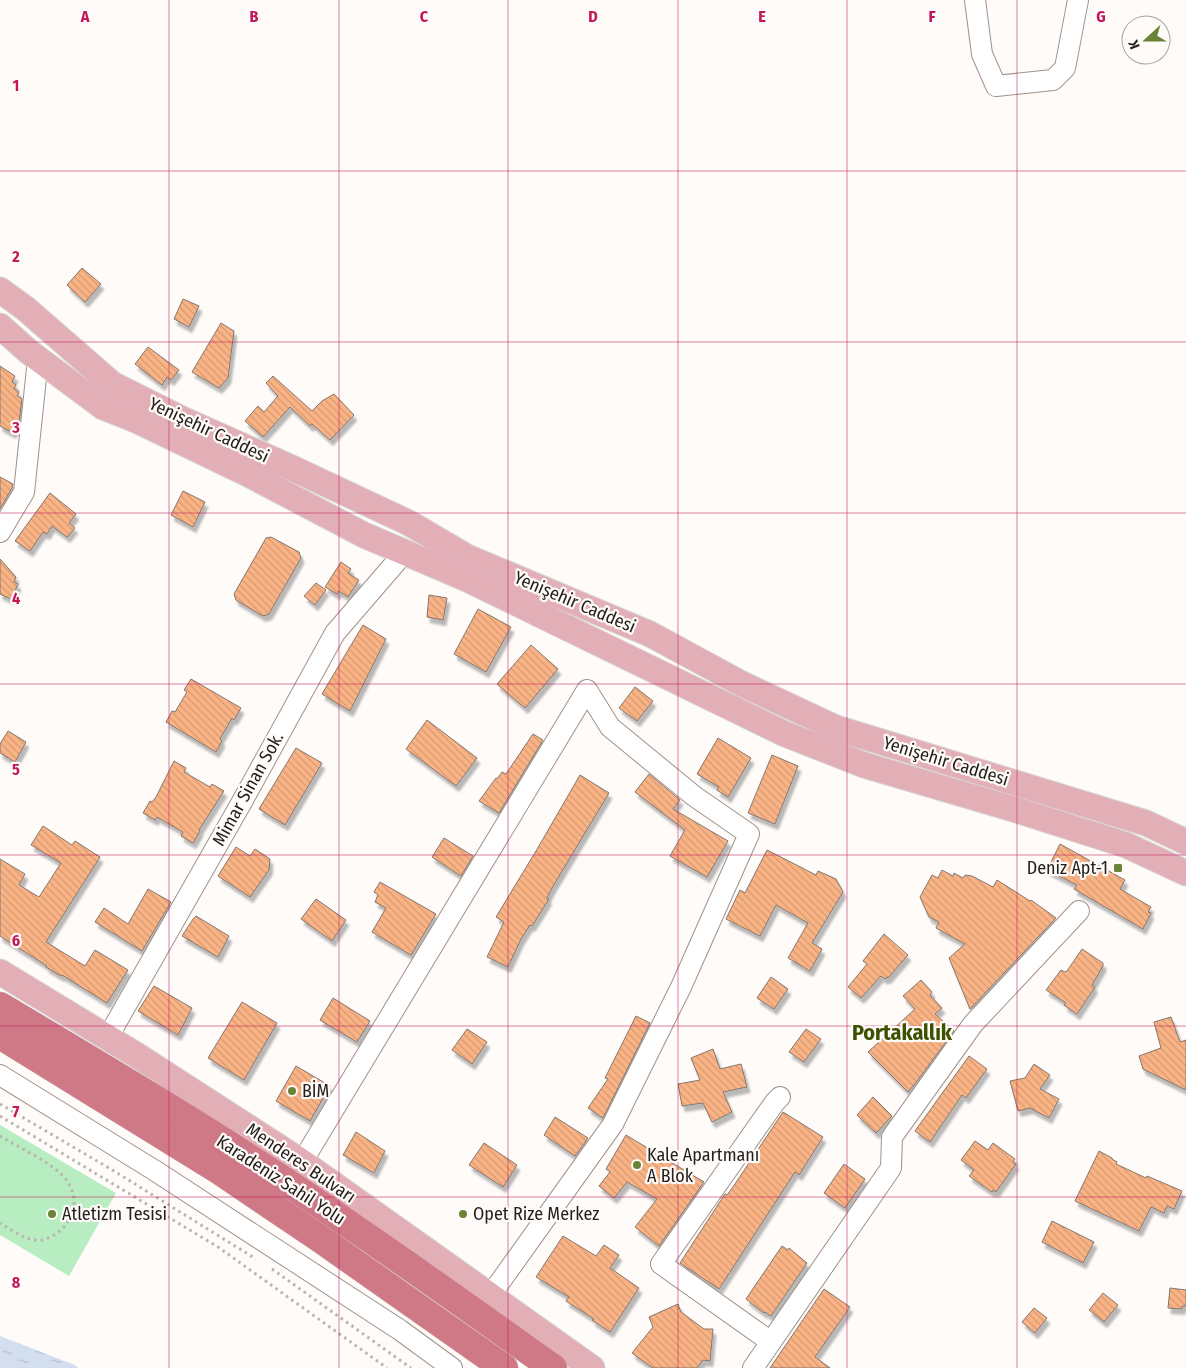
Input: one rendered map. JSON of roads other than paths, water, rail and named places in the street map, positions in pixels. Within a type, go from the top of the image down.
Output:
[{"type":"highway","name":"Karadeniz Sahil Yolu","points":[[0,1006],[161,1101],[281,1178],[553,1368]]},
{"type":"highway","name":"Karadeniz Sahil Yolu","points":[[0,1035],[217,1169],[330,1245],[504,1368]]},
{"type":"main road","name":"Yenişehir Caddesi","points":[[0,290],[26,309],[112,384],[409,524],[468,557],[650,634],[742,684],[836,728],[1146,823],[1186,842]]},
{"type":"main road","name":"Yenişehir Caddesi","points":[[0,326],[38,358],[104,407],[138,421],[231,466],[364,536],[467,579],[785,734],[864,765],[1010,808],[1126,846],[1186,873]]},
{"type":"main road","name":"Menderes Bulvarı","points":[[0,972],[108,1037],[302,1162],[592,1368]]},
{"type":"street","points":[[975,0],[982,54],[996,86],[1053,80],[1065,68],[1078,0]]},
{"type":"street","points":[[0,532],[24,492],[38,358]]},
{"type":"street","name":"Mimar Sinan Sok.","points":[[108,1037],[238,809],[334,633],[404,553]]},
{"type":"street","points":[[302,1162],[587,690],[610,727],[694,796],[750,834],[681,986],[613,1124],[490,1296]]},
{"type":"street","points":[[753,1368],[891,1168],[892,1137],[973,1024],[1079,911]]},
{"type":"street","points":[[0,1075],[154,1170],[400,1330],[452,1368]]},
{"type":"street","points":[[771,1342],[661,1264],[780,1097]]},
{"type":"water","points":[[0,1336],[75,1365],[78,1368],[0,1368]]},
{"type":"place","name":"Deniz Apt-1","points":[[1118,868]]},
{"type":"place","name":"BİM","points":[[292,1091]]},
{"type":"place","name":"Kale Apartmanı A Blok","points":[[637,1165]]},
{"type":"place","name":"Atletizm Tesisi","points":[[52,1214]]},
{"type":"place","name":"Opet Rize Merkez","points":[[463,1214]]},
{"type":"district","name":"Portakallık","points":[[902,1032]]}]
